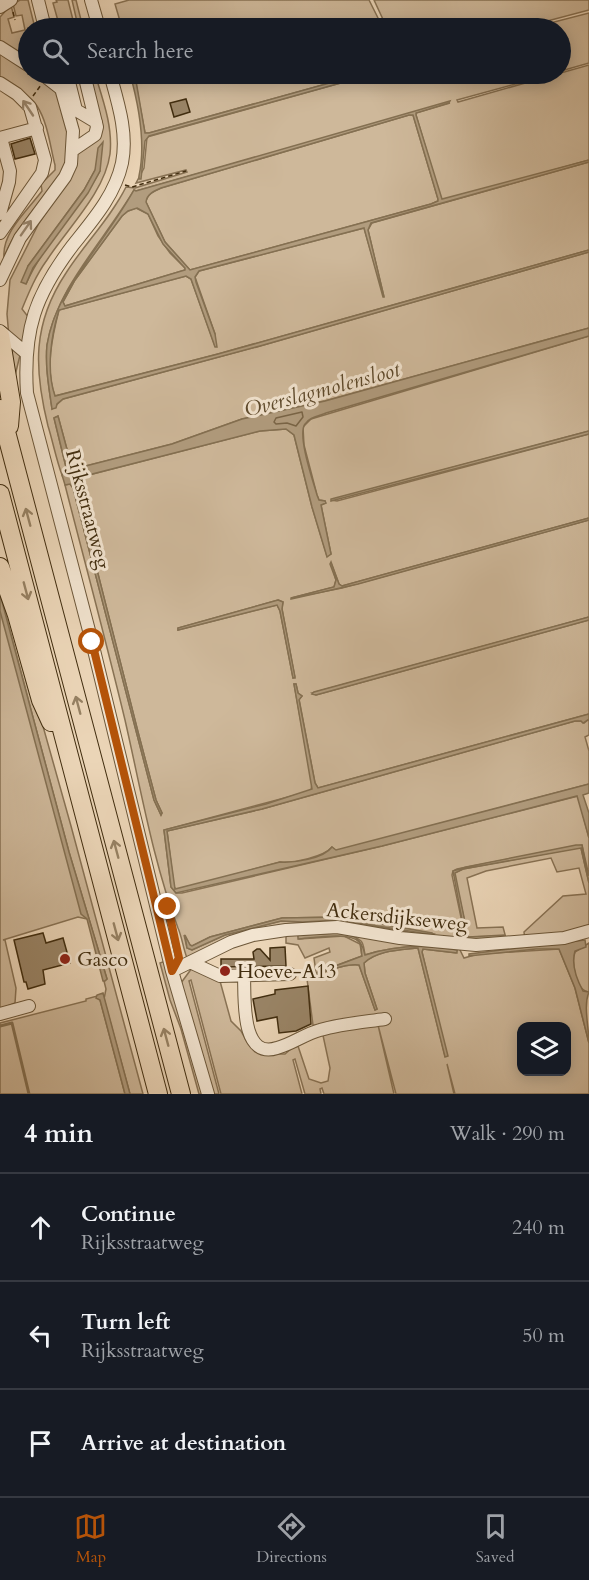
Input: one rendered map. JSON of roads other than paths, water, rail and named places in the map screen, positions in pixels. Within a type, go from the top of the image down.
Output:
[{"type":"highway","points":[[0,333],[11,402],[8,440]]},
{"type":"highway","points":[[0,409],[181,1094]]},
{"type":"highway","points":[[0,494],[158,1094]]},
{"type":"highway","points":[[0,567],[17,615],[41,700],[74,774]]},
{"type":"street","points":[[0,7],[11,0]]},
{"type":"street","points":[[38,0],[42,18]]},
{"type":"street","points":[[91,0],[96,18]]},
{"type":"street","points":[[0,47],[18,59]]},
{"type":"street","points":[[0,83],[8,86],[33,113],[45,167],[0,233]]},
{"type":"street","points":[[0,280],[20,238],[65,177],[71,164],[72,131],[61,89],[57,84]]},
{"type":"street","points":[[70,84],[76,110],[96,122]]},
{"type":"street","points":[[73,150],[95,135],[96,122],[86,84]]},
{"type":"street","name":"Rijksstraatweg","points":[[113,84],[120,110],[123,135],[122,162],[116,182],[100,211],[57,267],[32,316],[26,353],[27,393],[95,654],[172,971],[208,1094]]},
{"type":"street","points":[[0,214],[10,171],[1,138],[37,128]]},
{"type":"street","points":[[0,333],[26,353]]},
{"type":"street","name":"Ackersdijkseweg","points":[[172,971],[231,942],[253,935],[305,928],[337,927],[400,938],[476,945],[564,938],[589,932]]},
{"type":"street","points":[[192,963],[220,976],[290,974]]},
{"type":"street","points":[[244,975],[248,1030],[253,1041],[262,1049],[274,1049],[319,1030],[385,1019]]},
{"type":"street","points":[[0,1014],[29,1006]]},
{"type":"water","points":[[132,84],[137,84],[145,133],[149,133],[326,84],[337,84],[149,136],[145,141],[141,179],[139,179],[142,151]]},
{"type":"water","points":[[450,101],[416,113],[442,199],[589,160],[589,162],[371,223],[368,230],[384,297],[364,228],[199,271],[195,277],[196,282],[215,334],[217,347],[215,347],[191,279],[186,276],[59,310],[50,364],[55,396],[218,354],[589,250],[589,252],[260,346],[63,399],[56,408],[52,409],[47,345],[58,308],[77,276],[134,190]],"holes":[[[413,115],[438,199],[431,204],[190,270],[165,242],[146,202],[149,195],[161,188]],[[137,208],[148,214],[163,244],[185,270],[65,306],[63,302],[75,280],[122,216]]]},
{"type":"water","points":[[103,142],[100,171],[88,193],[33,268],[26,284],[21,282],[28,266],[84,190],[95,170],[98,148]]},
{"type":"water","points":[[589,328],[589,336],[326,413],[307,422],[303,430],[306,458],[319,500],[326,503],[321,505],[331,554],[327,557],[294,435],[286,429],[260,431],[77,478],[75,483],[161,815],[154,800],[73,488],[70,484],[65,485],[62,475],[66,467],[54,418],[58,416],[74,469],[172,444],[242,419],[325,401]]},
{"type":"water","points":[[589,431],[589,434],[331,501],[331,499]]},
{"type":"water","points":[[589,518],[589,520],[358,584],[291,599],[334,587],[336,580],[331,562],[339,584],[342,586]]},
{"type":"water","points":[[0,594],[69,852],[107,979],[105,981],[103,981],[87,919],[81,914],[0,611]]},
{"type":"water","points":[[278,600],[283,602],[282,609],[295,677],[293,678],[277,605],[178,630],[178,628]]},
{"type":"water","points":[[589,617],[589,620],[316,695],[312,694],[314,692]]},
{"type":"water","points":[[294,684],[302,696],[299,700],[315,783],[318,788],[589,714],[589,719],[583,723],[575,721],[262,809],[167,831],[175,889],[280,862],[308,859],[322,855],[332,847],[336,850],[589,784],[589,793],[583,795],[589,813],[589,838],[577,796],[382,846],[176,893],[171,887],[164,830],[266,804],[312,789]]},
{"type":"water","points":[[582,845],[589,883],[581,848],[463,869],[455,873],[468,937],[504,935],[503,938],[484,940],[451,937],[465,936],[453,871]]},
{"type":"water","points":[[341,917],[434,935],[340,920],[281,921],[225,935],[192,950],[187,948],[185,935],[192,946],[210,937],[282,918]]},
{"type":"water","points":[[337,933],[356,938],[361,944],[365,955],[411,946],[457,950],[457,953],[423,949],[422,952],[448,1056],[445,1057],[418,948],[382,953],[364,963],[377,1009],[375,1010],[359,965],[325,971],[307,979],[306,977],[362,956],[359,942],[348,937],[298,939],[298,935]]},
{"type":"water","points":[[585,940],[586,947],[575,951],[574,961],[575,972],[581,987],[583,991],[589,992],[586,1010],[589,1043],[575,988],[559,949],[469,956],[469,954]]},
{"type":"water","points":[[103,993],[130,1094],[125,1094],[100,1000],[96,998],[97,995]]},
{"type":"waterway","points":[[0,1026],[12,1023],[29,1094]]},
{"type":"place","name":"Gasco","points":[[65,959]]},
{"type":"place","name":"Hoeve-A13","points":[[225,971]]},
{"type":"water label","name":"Overslagmolensloot","points":[[322,390]]}]
